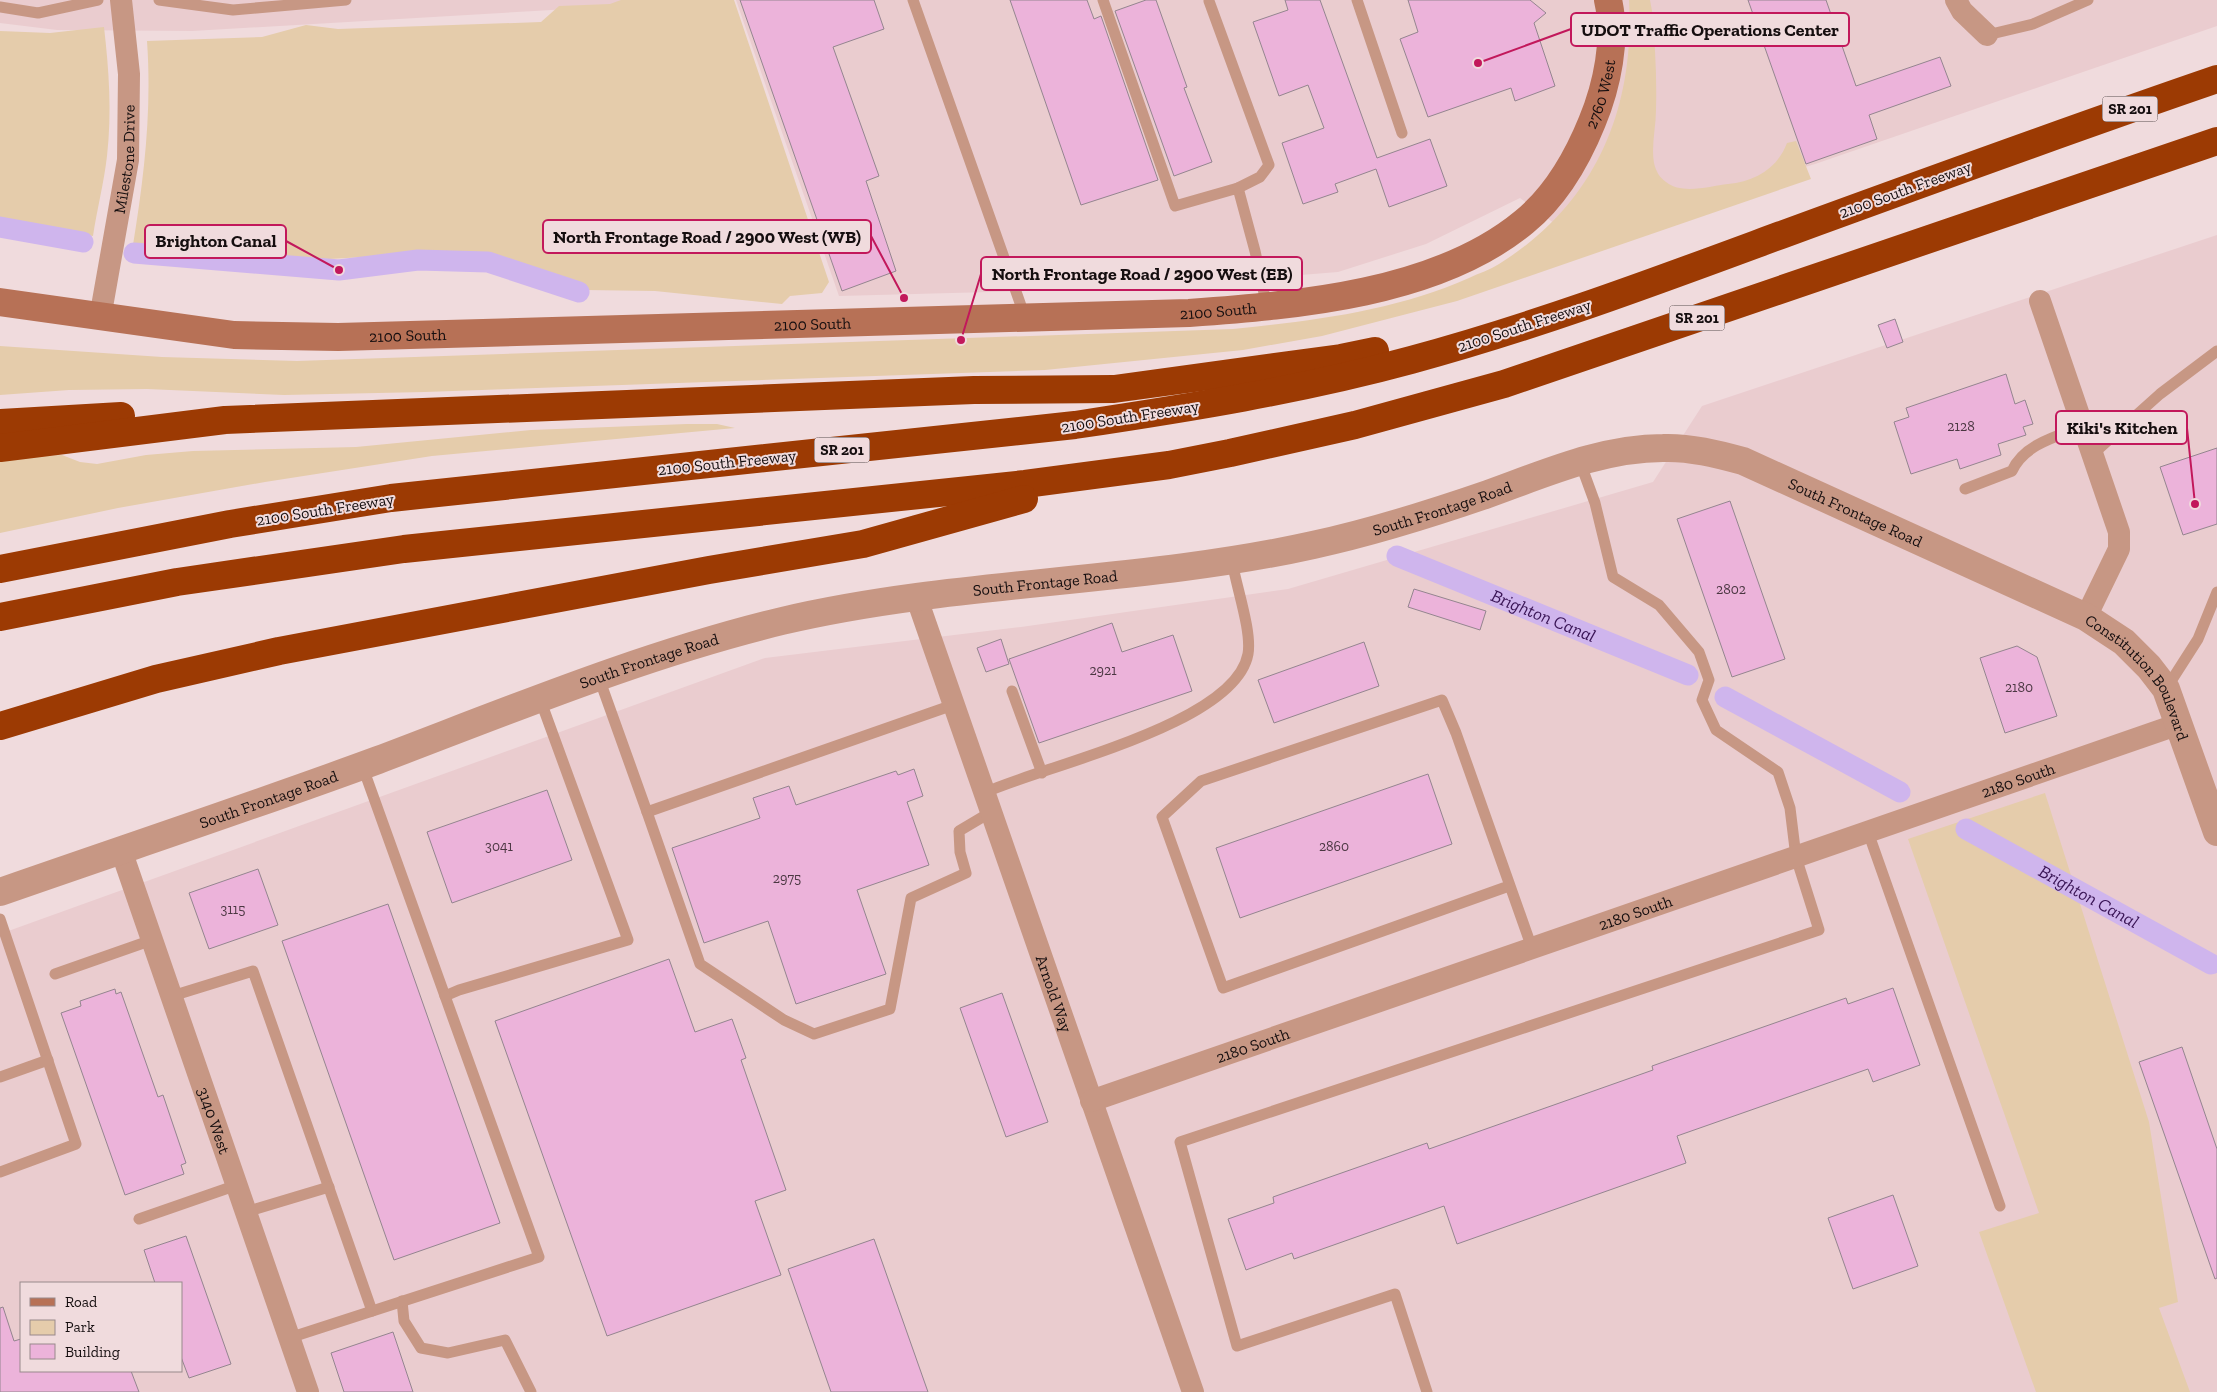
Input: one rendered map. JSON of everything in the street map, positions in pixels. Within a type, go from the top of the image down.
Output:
[{"type":"highway","points":[[2043,139],[2217,58]]},
{"type":"highway","name":"2100 South Freeway","points":[[0,569],[230,524],[391,498],[1075,426],[1275,391],[1411,360],[1516,329],[1672,275],[2043,139],[2217,79]]},
{"type":"highway","name":"SR 201","points":[[0,617],[186,581],[404,549],[1025,484],[1169,465],[1355,425],[1504,384],[2217,141]]},
{"type":"highway","points":[[0,423],[119,416],[225,420],[974,390],[1114,389],[1360,354],[1515,319],[1672,275]]},
{"type":"highway","points":[[0,448],[225,420]]},
{"type":"highway","points":[[0,726],[156,679],[279,651],[709,570],[863,544],[992,506],[1169,465]]},
{"type":"main road","name":"2760 West","points":[[1579,155],[1601,99],[1609,56],[1610,9],[1608,0]]},
{"type":"main road","name":"2100 South","points":[[0,302],[100,318],[234,335],[338,336],[1025,318],[1292,305],[1385,286],[1454,264],[1495,244],[1526,221],[1550,195],[1579,155]]},
{"type":"street","name":"Milestone Drive","points":[[100,318],[128,160],[129,74],[121,0]]},
{"type":"street","points":[[1956,0],[1962,11],[1987,35]]},
{"type":"street","name":"Constitution Boulevard","points":[[2040,301],[2094,454],[2119,532],[2119,548],[2086,617],[2124,642],[2149,667],[2166,689],[2217,832]]},
{"type":"street","name":"South Frontage Road","points":[[0,892],[362,766],[599,678],[725,636],[769,624],[844,607],[916,596],[1232,561],[1314,545],[1418,518],[1580,462],[1619,451],[1686,448],[1743,461],[2086,617]]},
{"type":"street","name":"Arnold Way","points":[[916,596],[1192,1392]]},
{"type":"street","name":"2180 South","points":[[1091,1101],[2179,724]]},
{"type":"street","name":"3140 West","points":[[121,850],[308,1392]]},
{"type":"lane","points":[[0,7],[38,13],[45,5],[98,0]]},
{"type":"lane","points":[[159,0],[204,3],[233,10],[346,0]]},
{"type":"lane","points":[[913,0],[1025,318]]},
{"type":"lane","points":[[1103,0],[1175,206],[1238,188],[1260,177],[1269,165],[1209,1]]},
{"type":"lane","points":[[1356,0],[1402,133]]},
{"type":"lane","points":[[1987,35],[2033,24],[2088,0]]},
{"type":"lane","points":[[1238,188],[1267,307]]},
{"type":"lane","points":[[2094,454],[2160,394],[2217,351]]},
{"type":"lane","points":[[1965,489],[2012,471],[2017,458],[2041,443],[2084,426]]},
{"type":"lane","points":[[1427,1392],[1395,1294],[1237,1346],[1180,1142],[1819,930],[1796,857],[1790,808],[1778,772],[1716,730],[1702,700],[1709,680],[1699,652],[1659,605],[1613,577],[1595,503],[1580,462]]},
{"type":"lane","points":[[599,678],[700,964],[784,1020],[814,1034],[890,1009],[911,898],[966,873],[960,852],[959,831],[1009,781],[1074,763],[1197,712],[1224,690],[1240,673],[1248,654],[1246,626],[1232,561]]},
{"type":"lane","points":[[2166,689],[2198,639],[2217,592]]},
{"type":"lane","points":[[1012,691],[1042,772]]},
{"type":"lane","points":[[446,996],[459,990],[628,940],[540,699]]},
{"type":"lane","points":[[1510,886],[1223,988],[1162,817],[1201,781],[1442,700],[1456,732],[1532,948]]},
{"type":"lane","points":[[647,812],[953,705]]},
{"type":"lane","points":[[290,1338],[539,1257],[362,766]]},
{"type":"lane","points":[[1868,832],[2000,1206]]},
{"type":"lane","points":[[0,919],[76,1144],[0,1172]]},
{"type":"lane","points":[[55,974],[152,940]]},
{"type":"lane","points":[[0,958],[12,954]]},
{"type":"lane","points":[[172,996],[253,971],[372,1311]]},
{"type":"lane","points":[[0,1077],[48,1060]]},
{"type":"lane","points":[[139,1218],[237,1185]]},
{"type":"lane","points":[[246,1212],[329,1187]]},
{"type":"lane","points":[[402,1301],[404,1321],[421,1348],[448,1354],[505,1340],[531,1392]]},
{"type":"shaded area","points":[[0,0],[626,0],[604,7],[192,31],[57,30],[0,23]]},
{"type":"shaded area","points":[[736,0],[2217,0],[2217,26],[1815,164],[1574,238],[1520,198],[1426,244],[1338,272],[1139,288],[839,296]]},
{"type":"shaded area","points":[[2217,235],[2217,1392],[0,1392],[0,934],[765,658],[1021,627],[1288,589],[1653,482],[1702,406]]},
{"type":"green space","points":[[621,0],[734,0],[829,282],[822,293],[790,296],[782,304],[655,291],[585,290],[498,257],[451,252],[329,259],[152,249],[133,245],[141,194],[148,118],[147,41],[262,37],[306,25],[338,29],[541,22],[559,6],[610,4]]},
{"type":"green space","points":[[1629,0],[1650,0],[1652,11],[1656,73],[1656,116],[1653,157],[1661,178],[1673,186],[1688,189],[1705,188],[1747,180],[1756,177],[1771,167],[1783,152],[1787,143],[1796,141],[1811,179],[1457,301],[1322,336],[1243,350],[1045,370],[425,392],[284,395],[147,389],[69,390],[0,395],[0,346],[162,357],[297,361],[1233,329],[1323,318],[1383,307],[1441,289],[1496,266],[1532,240],[1561,213],[1584,183],[1602,151],[1616,116],[1625,79],[1629,40]]},
{"type":"green space","points":[[104,27],[109,92],[109,140],[93,236],[0,219],[0,31],[50,33]]},
{"type":"green space","points":[[717,424],[735,428],[432,456],[265,482],[118,508],[0,533],[0,461],[36,456],[62,455],[80,462],[97,464],[146,455],[193,451],[356,447],[531,430]]},
{"type":"green space","points":[[2045,793],[2149,1122],[2178,1302],[2159,1308],[2190,1392],[2036,1392],[1979,1232],[2039,1213],[1908,839]]},
{"type":"building","points":[[740,0],[874,0],[884,29],[833,47],[879,176],[866,181],[896,271],[842,291]]},
{"type":"building","points":[[1010,0],[1087,0],[1094,19],[1101,16],[1158,180],[1081,205]]},
{"type":"building","points":[[1146,0],[1156,0],[1187,87],[1184,88],[1212,162],[1174,176],[1115,11]]},
{"type":"building","points":[[1285,0],[1320,0],[1377,158],[1430,139],[1447,186],[1389,207],[1376,169],[1335,184],[1338,192],[1303,204],[1282,143],[1324,128],[1308,85],[1279,96],[1253,22],[1288,10]]},
{"type":"building","points":[[1408,0],[1530,0],[1546,13],[1534,23],[1555,86],[1515,101],[1511,88],[1428,117],[1400,39],[1418,32]]},
{"type":"building","points":[[1748,0],[1826,0],[1856,86],[1940,57],[1951,86],[1869,115],[1877,139],[1806,164]]},
{"type":"building","points":[[1895,319],[1903,342],[1887,348],[1878,325]]},
{"type":"building","points":[[2006,374],[2015,404],[2025,400],[2033,424],[2023,427],[2026,435],[1998,444],[2001,455],[1960,469],[1957,459],[1911,474],[1894,422],[1909,417],[1906,408]]},
{"type":"building","points":[[2217,448],[2217,524],[2183,535],[2160,467]]},
{"type":"building","points":[[1730,501],[1785,659],[1732,677],[1677,519]]},
{"type":"building","points":[[1414,589],[1486,611],[1480,630],[1408,607]]},
{"type":"building","points":[[1112,623],[1122,652],[1173,635],[1192,691],[1039,743],[1009,659]]},
{"type":"building","points":[[1001,639],[1009,664],[986,672],[977,648]]},
{"type":"building","points":[[1364,642],[1379,686],[1274,723],[1258,680]]},
{"type":"building","points":[[2017,646],[2037,657],[2057,716],[2005,733],[1980,658]]},
{"type":"building","points":[[914,769],[923,796],[907,802],[929,865],[857,890],[886,974],[796,1004],[768,921],[704,943],[672,848],[760,818],[753,798],[789,786],[796,805],[896,771],[898,775]]},
{"type":"building","points":[[1428,774],[1452,844],[1240,918],[1216,848]]},
{"type":"building","points":[[547,790],[572,860],[452,903],[427,832]]},
{"type":"building","points":[[258,869],[278,925],[209,949],[189,893]]},
{"type":"building","points":[[388,904],[500,1223],[394,1260],[282,941]]},
{"type":"building","points":[[669,959],[695,1032],[732,1019],[746,1058],[741,1060],[786,1190],[755,1201],[781,1275],[607,1336],[495,1021]]},
{"type":"building","points":[[1893,988],[1920,1065],[1873,1082],[1868,1069],[1677,1136],[1686,1163],[1457,1244],[1444,1206],[1294,1259],[1292,1253],[1246,1270],[1228,1219],[1274,1203],[1273,1197],[1427,1143],[1429,1149],[1653,1070],[1652,1066],[1846,998],[1848,1004]]},
{"type":"building","points":[[115,989],[116,994],[121,992],[158,1097],[163,1095],[186,1163],[181,1165],[184,1174],[125,1195],[61,1013],[81,1006],[80,1001]]},
{"type":"building","points":[[1002,993],[1048,1122],[1006,1137],[960,1008]]},
{"type":"building","points":[[2182,1047],[2217,1149],[2217,1278],[2215,1279],[2139,1062]]},
{"type":"building","points":[[1893,1195],[1918,1266],[1853,1289],[1828,1218]]},
{"type":"building","points":[[186,1236],[231,1364],[189,1378],[182,1360],[182,1282],[155,1282],[144,1250]]},
{"type":"building","points":[[874,1239],[928,1392],[831,1392],[788,1269]]},
{"type":"building","points":[[3,1307],[14,1341],[20,1339],[20,1372],[131,1372],[139,1392],[0,1392],[0,1308]]},
{"type":"building","points":[[393,1332],[413,1392],[344,1392],[331,1353]]},
{"type":"waterway","name":"Brighton Canal","points":[[0,227],[83,242]]},
{"type":"waterway","name":"Brighton Canal","points":[[134,253],[339,270],[418,260],[488,262],[579,292]]},
{"type":"waterway","name":"Brighton Canal","points":[[1397,556],[1688,675]]},
{"type":"waterway","name":"Brighton Canal","points":[[1725,697],[1900,792]]},
{"type":"waterway","name":"Brighton Canal","points":[[1966,829],[2211,964]]},
{"type":"place","name":"UDOT Traffic Operations Center","points":[[1478,63]]},
{"type":"place","name":"Brighton Canal","points":[[339,270]]},
{"type":"place","name":"North Frontage Road / 2900 West (WB)","points":[[904,298]]},
{"type":"place","name":"North Frontage Road / 2900 West (EB)","points":[[961,340]]},
{"type":"place","name":"Kiki's Kitchen","points":[[2195,504]]}]
